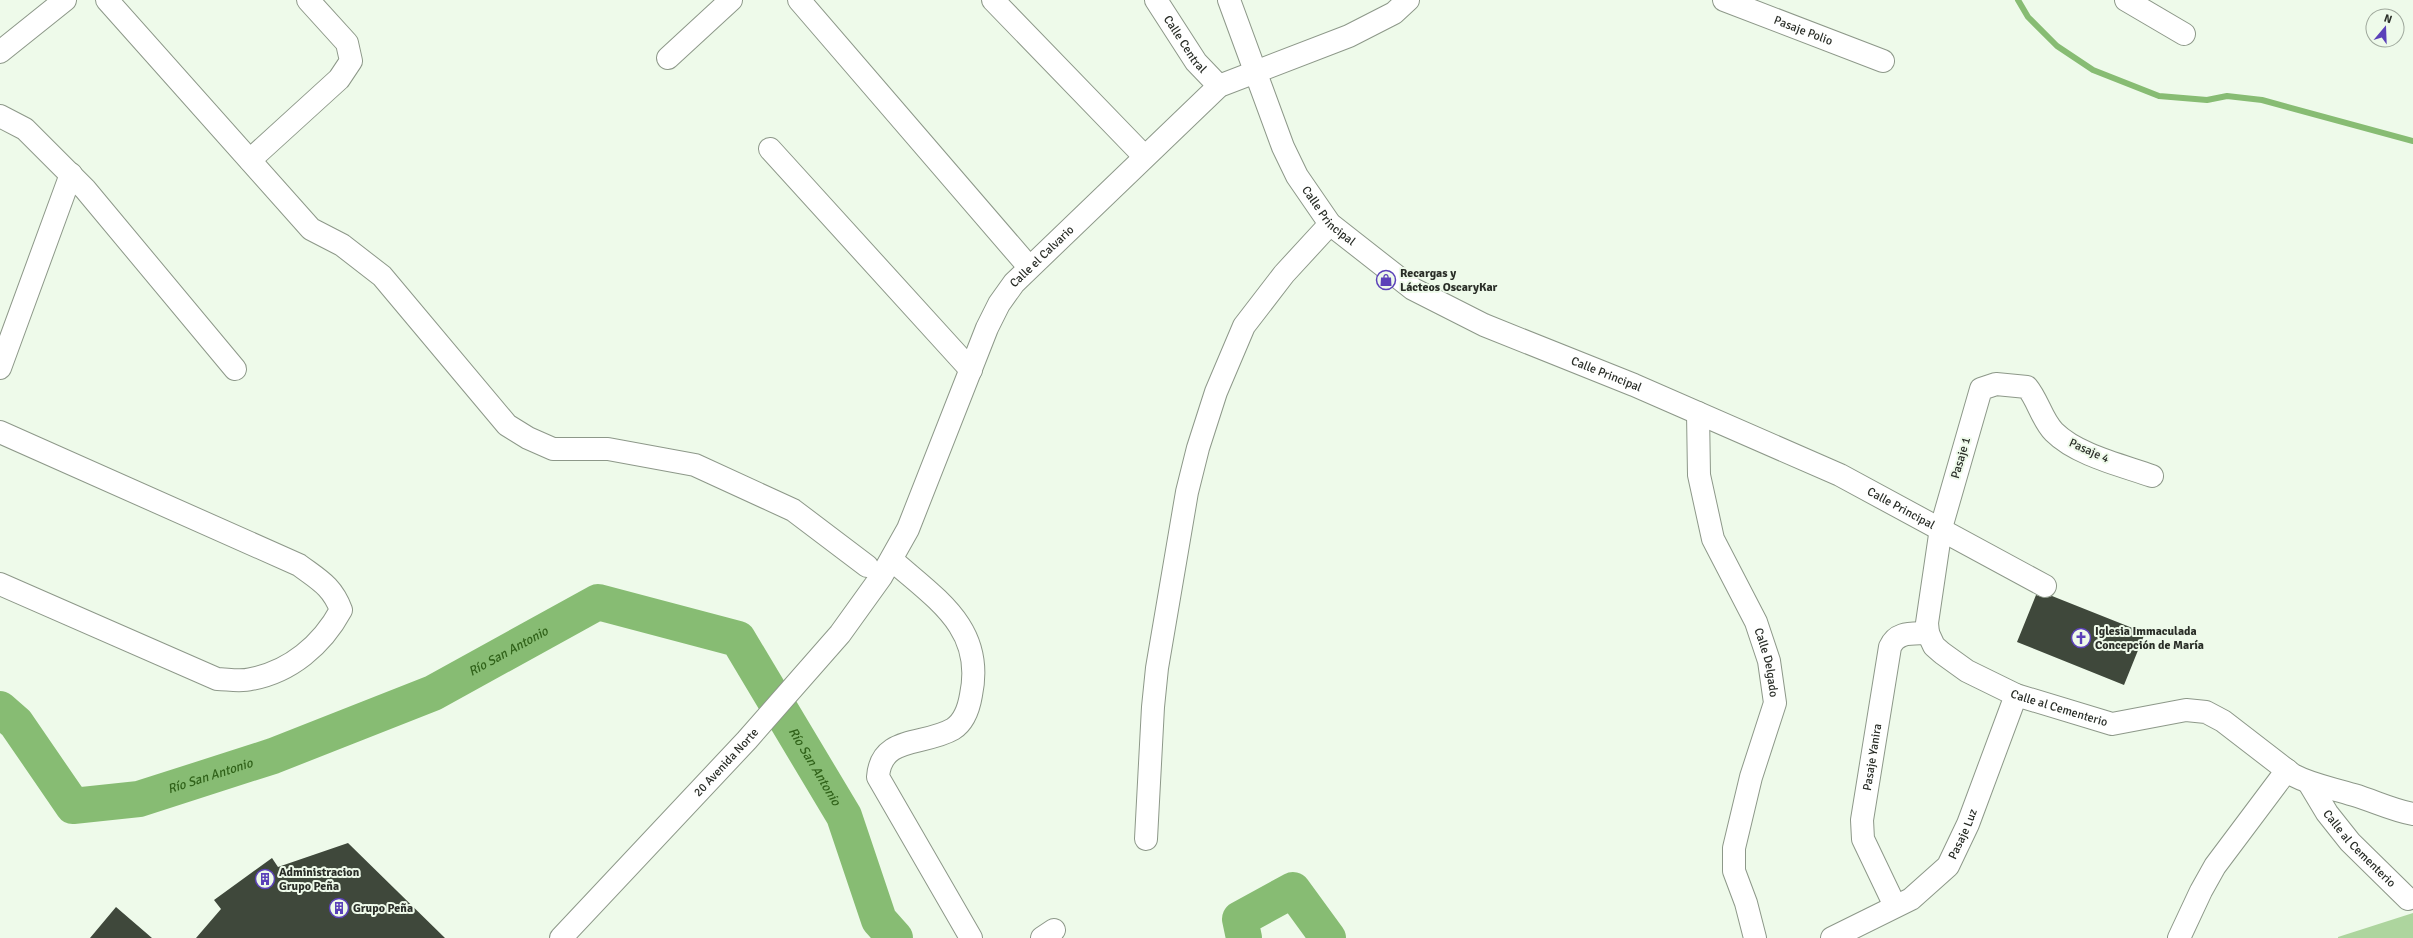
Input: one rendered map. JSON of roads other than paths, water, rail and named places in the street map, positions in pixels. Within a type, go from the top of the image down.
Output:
[{"type":"street","points":[[0,52],[64,0]]},
{"type":"street","points":[[107,0],[312,229],[342,245],[382,276],[507,425],[528,438],[553,449],[608,449],[695,465],[792,510],[954,616],[967,636],[974,662],[974,681],[969,705],[958,725],[947,732],[887,752],[881,762],[878,777],[971,938]]},
{"type":"street","points":[[250,160],[339,80],[351,61],[347,43],[308,0]]},
{"type":"street","points":[[668,58],[731,0]]},
{"type":"street","points":[[798,0],[1029,267]]},
{"type":"street","points":[[993,0],[1144,156]]},
{"type":"street","name":"Calle Central","points":[[1156,0],[1196,62],[1220,86]]},
{"type":"street","points":[[1229,0],[1255,72]]},
{"type":"street","name":"Calle el Calvario","points":[[880,568],[908,528],[987,328],[999,304],[1029,267],[1144,156],[1220,86],[1349,36],[1394,13],[1408,0]]},
{"type":"street","name":"Pasaje Polio","points":[[1724,0],[1883,60]]},
{"type":"street","points":[[2126,0],[2184,34]]},
{"type":"street","name":"Calle Principal","points":[[1255,72],[1288,159],[1297,176],[1330,224],[1413,289],[1454,312],[1698,413],[1840,475],[2045,586]]},
{"type":"street","points":[[0,116],[25,129],[71,174],[235,369]]},
{"type":"street","points":[[770,149],[971,370]]},
{"type":"street","points":[[0,368],[71,174]]},
{"type":"street","points":[[1146,839],[1153,707],[1157,668],[1187,492],[1198,448],[1216,392],[1244,326],[1284,274],[1330,224]]},
{"type":"street","name":"Pasaje 4","points":[[1981,388],[1996,384],[2027,387],[2035,396],[2052,430],[2069,444],[2086,453],[2152,476]]},
{"type":"street","name":"Pasaje 1","points":[[1940,528],[1981,388]]},
{"type":"street","name":"Calle Delgado","points":[[1698,413],[1699,475],[1713,539],[1756,622],[1769,661],[1775,702],[1750,777],[1734,848],[1734,871],[1746,903],[1755,938]]},
{"type":"street","points":[[0,432],[299,565],[324,583],[335,594],[341,610],[330,630],[307,652],[279,672],[249,680],[217,679],[0,584]]},
{"type":"street","points":[[1928,633],[1940,528]]},
{"type":"street","name":"20 Avenida Norte","points":[[569,936],[747,740],[840,634],[880,568]]},
{"type":"street","name":"Calle al Cementerio","points":[[1928,633],[1934,646],[1942,653],[1967,670],[2016,695],[2112,724],[2186,710],[2206,712],[2223,720],[2286,770],[2309,783],[2327,813],[2350,842],[2408,898]]},
{"type":"street","name":"Pasaje Yanira","points":[[1895,906],[1863,838],[1862,820],[1890,647],[1894,638],[1899,635],[1928,633]]},
{"type":"street","name":"Pasaje Luz","points":[[1832,938],[1855,928],[1911,899],[1948,866],[1968,824],[2016,695]]},
{"type":"street","points":[[2179,938],[2201,891],[2215,866],[2286,770]]},
{"type":"street","points":[[2309,783],[2413,814]]},
{"type":"waterway","points":[[2018,0],[2028,17],[2057,46],[2093,70],[2159,96],[2207,100],[2227,96],[2262,100],[2413,141]]},
{"type":"waterway","name":"Río San Antonio","points":[[0,709],[16,723],[73,806],[139,799],[273,756],[433,693],[598,602],[738,639],[844,816],[879,920],[895,938]]},
{"type":"waterway","name":"Río San Antonio","points":[[1244,938],[1240,919],[1293,890],[1328,938]]},
{"type":"place","name":"Recargas y Lácteos OscaryKar","points":[[1386,280]]},
{"type":"place","name":"Iglesia Immaculada Concepción de María","points":[[2081,638]]},
{"type":"place","name":"Administracion Grupo Peña","points":[[265,879]]},
{"type":"place","name":"Grupo Peña","points":[[339,908]]}]
